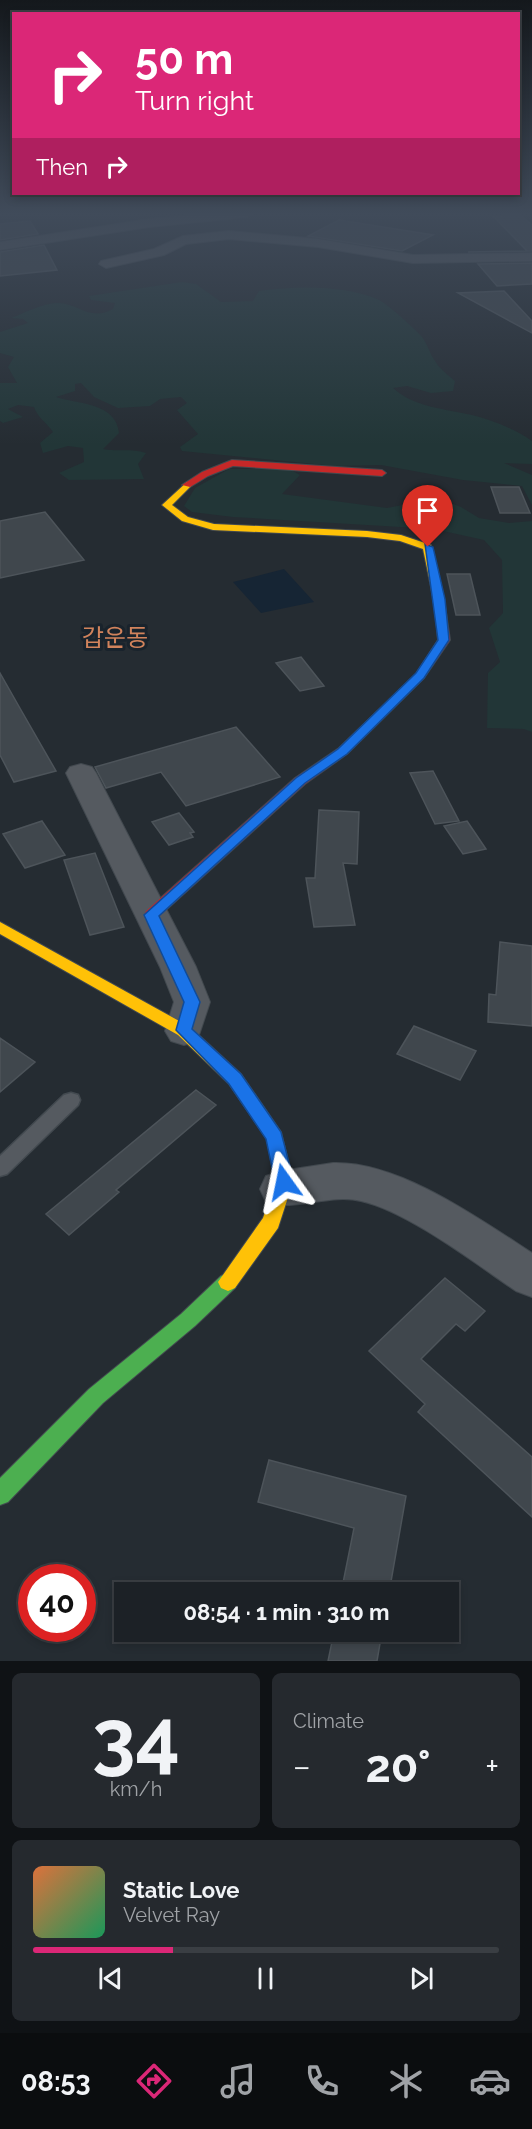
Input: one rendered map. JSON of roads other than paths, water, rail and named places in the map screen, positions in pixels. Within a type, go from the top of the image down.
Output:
[{"type":"street","points":[[151,915],[300,781],[343,751],[420,676],[444,640],[431,556],[428,547],[416,540],[377,532],[232,529],[194,524],[174,515],[167,506],[185,487],[203,476],[232,464],[382,473]]},
{"type":"street","points":[[81,773],[192,1002],[184,1030]]},
{"type":"street","points":[[0,927],[184,1030],[235,1079],[275,1137],[284,1182],[271,1222],[234,1276],[188,1320],[96,1396],[0,1494]]},
{"type":"street","points":[[281,1190],[343,1180],[381,1190],[433,1214],[532,1277]]},
{"type":"lane","points":[[0,1168],[71,1100]]},
{"type":"water","points":[[284,569],[314,602],[261,613],[233,582]]},
{"type":"district","name":"갑운동","points":[[115,638]]}]
